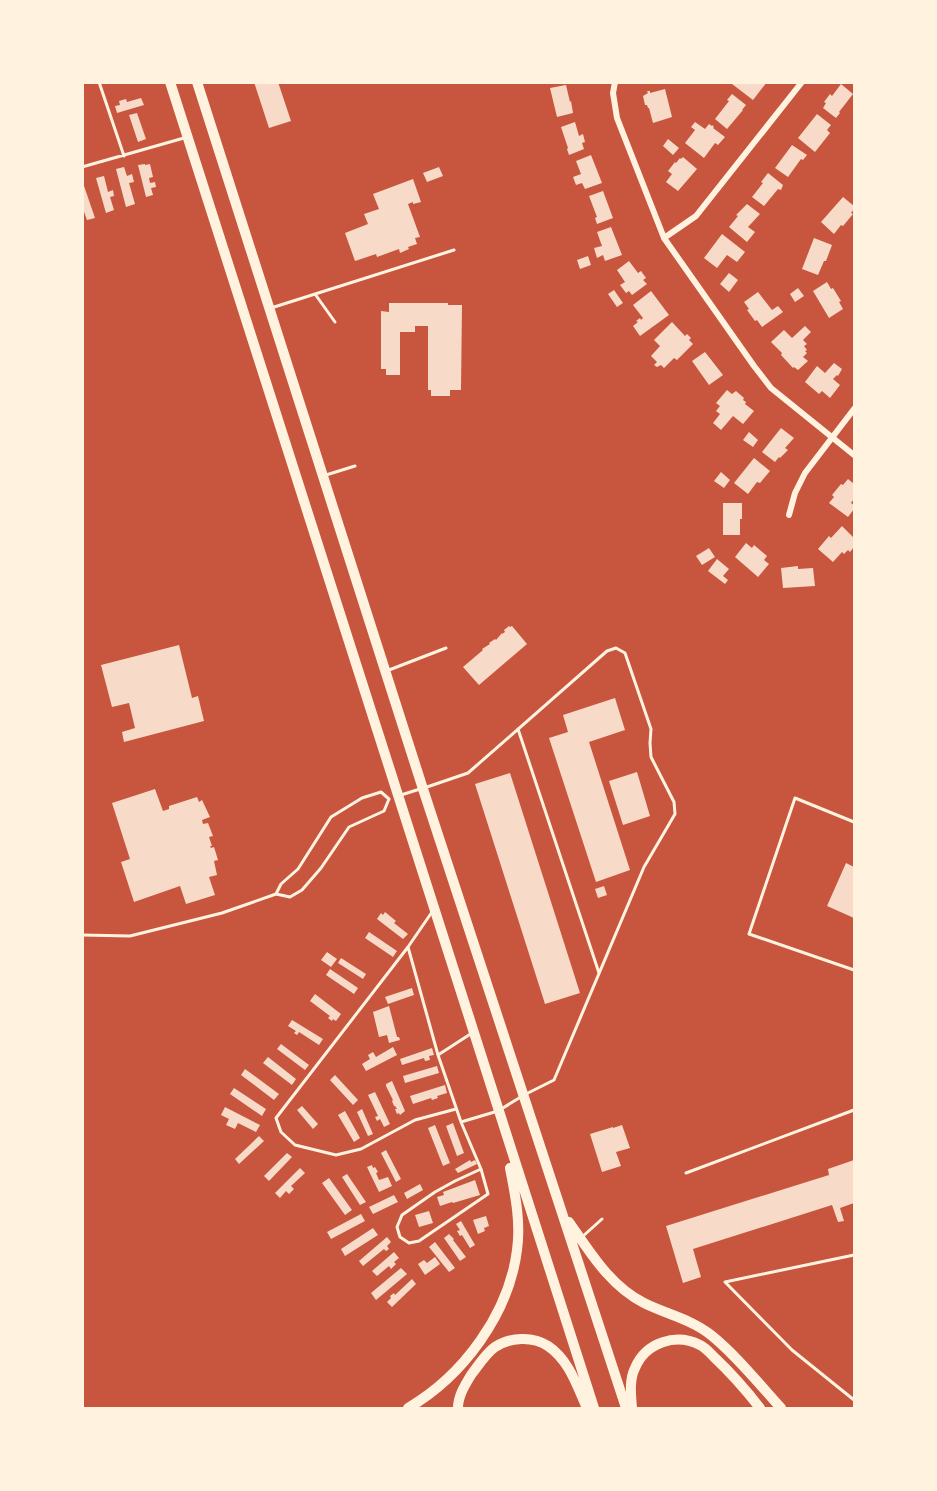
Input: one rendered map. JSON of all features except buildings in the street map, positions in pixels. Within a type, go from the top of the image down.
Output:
[{"type":"main road","points":[[170,82],[394,797],[435,908],[594,1408]]},
{"type":"main road","points":[[197,82],[423,789],[626,1408]]},
{"type":"main road","points":[[408,1408],[438,1387],[476,1346],[502,1305],[511,1281],[517,1249],[518,1215],[498,1112]]},
{"type":"main road","points":[[562,1210],[604,1270],[622,1288],[643,1302],[689,1321],[709,1334],[782,1408]]},
{"type":"main road","points":[[458,1408],[463,1387],[477,1366],[494,1348],[507,1341],[521,1339],[548,1346],[560,1357],[570,1370],[587,1408]]},
{"type":"main road","points":[[632,1408],[631,1384],[634,1369],[643,1354],[656,1345],[671,1340],[688,1340],[703,1346],[739,1382],[760,1408]]},
{"type":"street","points":[[615,82],[613,93],[617,118],[664,238],[771,388],[855,455]]},
{"type":"street","points":[[664,238],[696,216],[802,82]]},
{"type":"street","points":[[789,515],[795,493],[805,473],[855,409]]},
{"type":"lane","points":[[99,82],[124,156]]},
{"type":"lane","points":[[82,167],[188,136]]},
{"type":"lane","points":[[270,308],[454,250]]},
{"type":"lane","points":[[315,294],[334,322]]},
{"type":"lane","points":[[323,476],[356,466]]},
{"type":"lane","points":[[386,671],[446,648]]},
{"type":"lane","points":[[276,894],[281,884],[298,869],[331,817],[362,798],[381,792],[394,797],[468,773],[606,651],[616,648],[625,653],[651,729],[651,757],[674,802],[675,814],[644,867],[554,1080],[524,1095],[498,1112],[461,1122]]},
{"type":"lane","points":[[518,729],[599,973]]},
{"type":"lane","points":[[82,935],[130,936],[222,913],[276,894],[290,897],[302,890],[321,868],[349,827],[384,811],[394,797]]},
{"type":"lane","points":[[855,822],[795,798],[749,934],[855,970]]},
{"type":"lane","points":[[435,908],[408,947],[276,1118],[280,1132],[296,1145],[336,1155],[362,1149],[415,1120],[457,1109]]},
{"type":"lane","points":[[408,947],[438,1055],[461,1122],[481,1169],[488,1194],[419,1241],[409,1243],[400,1237],[397,1227],[402,1215],[435,1192],[481,1169]]},
{"type":"lane","points":[[438,1055],[473,1032]]},
{"type":"lane","points":[[686,1173],[855,1110]]},
{"type":"lane","points":[[581,1238],[602,1219]]},
{"type":"lane","points":[[855,1255],[725,1282],[792,1350],[855,1400]]}]
